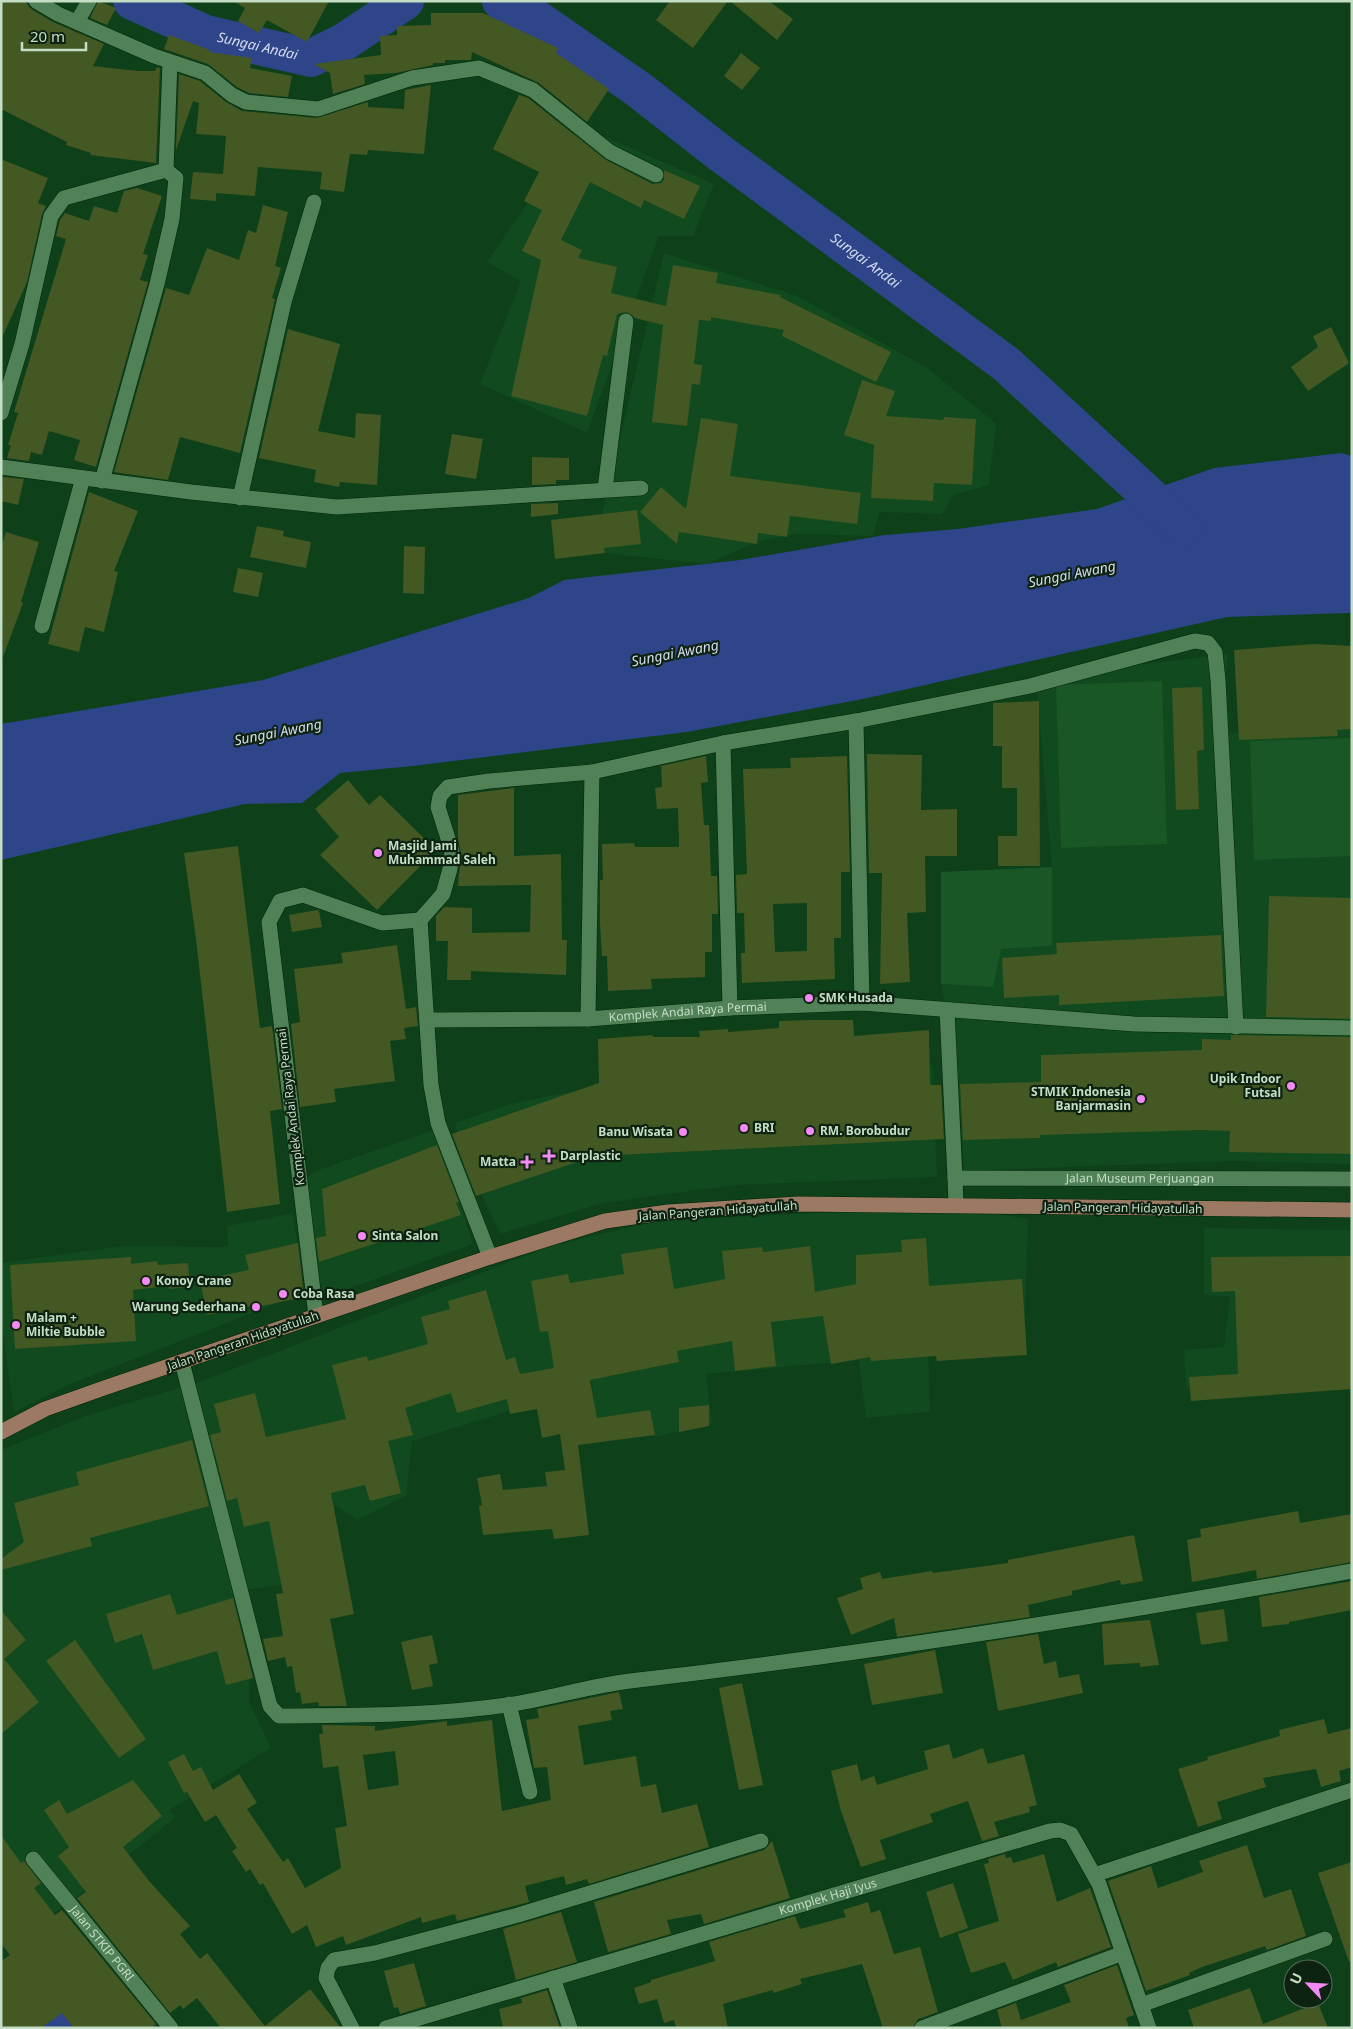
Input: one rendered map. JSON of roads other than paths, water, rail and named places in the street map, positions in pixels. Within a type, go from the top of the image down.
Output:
[{"type":"main road","name":"Jalan Pangeran Hidayatullah","points":[[1,1432],[45,1409],[490,1257],[605,1221],[668,1212],[798,1204],[956,1204],[1307,1211],[1352,1210]]},
{"type":"street","points":[[36,1],[58,14],[83,12],[170,62],[205,72],[232,95],[246,102],[318,109],[412,78],[479,68],[533,90],[610,152],[656,175]]},
{"type":"street","points":[[166,170],[170,62]]},
{"type":"street","points":[[1,413],[22,344],[51,216],[57,206],[64,198],[166,170]]},
{"type":"street","points":[[102,481],[157,284],[172,219],[176,178],[166,170]]},
{"type":"street","points":[[240,498],[284,302],[314,202]]},
{"type":"street","points":[[606,489],[626,321]]},
{"type":"street","points":[[1,467],[240,498],[337,507],[641,488]]},
{"type":"street","points":[[42,626],[83,478]]},
{"type":"street","points":[[490,1257],[438,1123],[431,1084],[420,920],[443,894],[450,869],[452,850],[438,807],[440,796],[448,787],[489,780],[592,772],[723,744],[856,721],[1030,686],[1187,643],[1203,642],[1212,646],[1215,652],[1218,680],[1236,1027]]},
{"type":"street","points":[[856,721],[862,1003]]},
{"type":"street","points":[[723,744],[730,1008]]},
{"type":"street","points":[[588,1019],[592,772]]},
{"type":"street","name":"Komplek Andai Raya Permai","points":[[316,1316],[269,922],[280,902],[303,895],[382,923],[420,920]]},
{"type":"street","name":"Komplek Andai Raya Permai","points":[[427,1020],[588,1019],[730,1008],[862,1003],[1134,1024],[1352,1028]]},
{"type":"street","points":[[947,1010],[956,1204]]},
{"type":"street","name":"Jalan Museum Perjuangan","points":[[955,1178],[1352,1179]]},
{"type":"street","points":[[182,1362],[229,1553],[270,1706],[274,1713],[279,1716],[433,1714],[509,1704],[621,1683],[821,1659],[1182,1602],[1352,1571]]},
{"type":"street","points":[[509,1704],[530,1792]]},
{"type":"street","points":[[1094,1875],[1352,1790]]},
{"type":"street","name":"Komplek Haji Iyus","points":[[386,2028],[1050,1831],[1060,1830],[1071,1834],[1094,1875],[1148,2028]]},
{"type":"street","points":[[352,2028],[326,1978],[328,1968],[334,1960],[375,1953],[518,1915],[761,1840]]},
{"type":"street","name":"Jalan STKIP PGRI","points":[[33,1859],[172,2028]]},
{"type":"street","points":[[1141,2006],[1325,1939]]},
{"type":"street","points":[[922,2028],[1123,1953]]},
{"type":"street","points":[[553,1978],[570,2028]]},
{"type":"water","name":"Sungai Awang","points":[[1341,453],[1352,456],[1352,611],[1349,613],[1227,617],[863,699],[687,732],[413,766],[340,773],[302,803],[245,804],[1,860],[1,724],[263,680],[529,598],[564,580],[740,560],[885,535],[958,529],[1097,509],[1214,468]]},
{"type":"waterway","name":"Sungai Andai","points":[[132,1],[206,34],[311,58],[344,42],[405,1]]},
{"type":"waterway","name":"Sungai Andai","points":[[501,1],[537,19],[638,89],[720,153],[1006,364],[1183,527]]},
{"type":"waterway","points":[[15,1986],[61,2028]]},
{"type":"place","name":"Masjid Jami Muhammad Saleh","points":[[378,853]]},
{"type":"place","name":"SMK Husada","points":[[809,998]]},
{"type":"place","name":"Upik Indoor Futsal","points":[[1291,1086]]},
{"type":"place","name":"STMIK Indonesia Banjarmasin","points":[[1141,1099]]},
{"type":"place","name":"BRI","points":[[744,1128]]},
{"type":"place","name":"RM. Borobudur","points":[[810,1131]]},
{"type":"place","name":"Banu Wisata","points":[[683,1132]]},
{"type":"place","name":"Darplastic","points":[[549,1156]]},
{"type":"place","name":"Matta","points":[[527,1162]]},
{"type":"place","name":"Sinta Salon","points":[[362,1236]]},
{"type":"place","name":"Konoy Crane","points":[[146,1281]]},
{"type":"place","name":"Coba Rasa","points":[[283,1294]]},
{"type":"place","name":"Warung Sederhana","points":[[256,1307]]},
{"type":"place","name":"Malam + Miltie Bubble","points":[[16,1325]]}]
